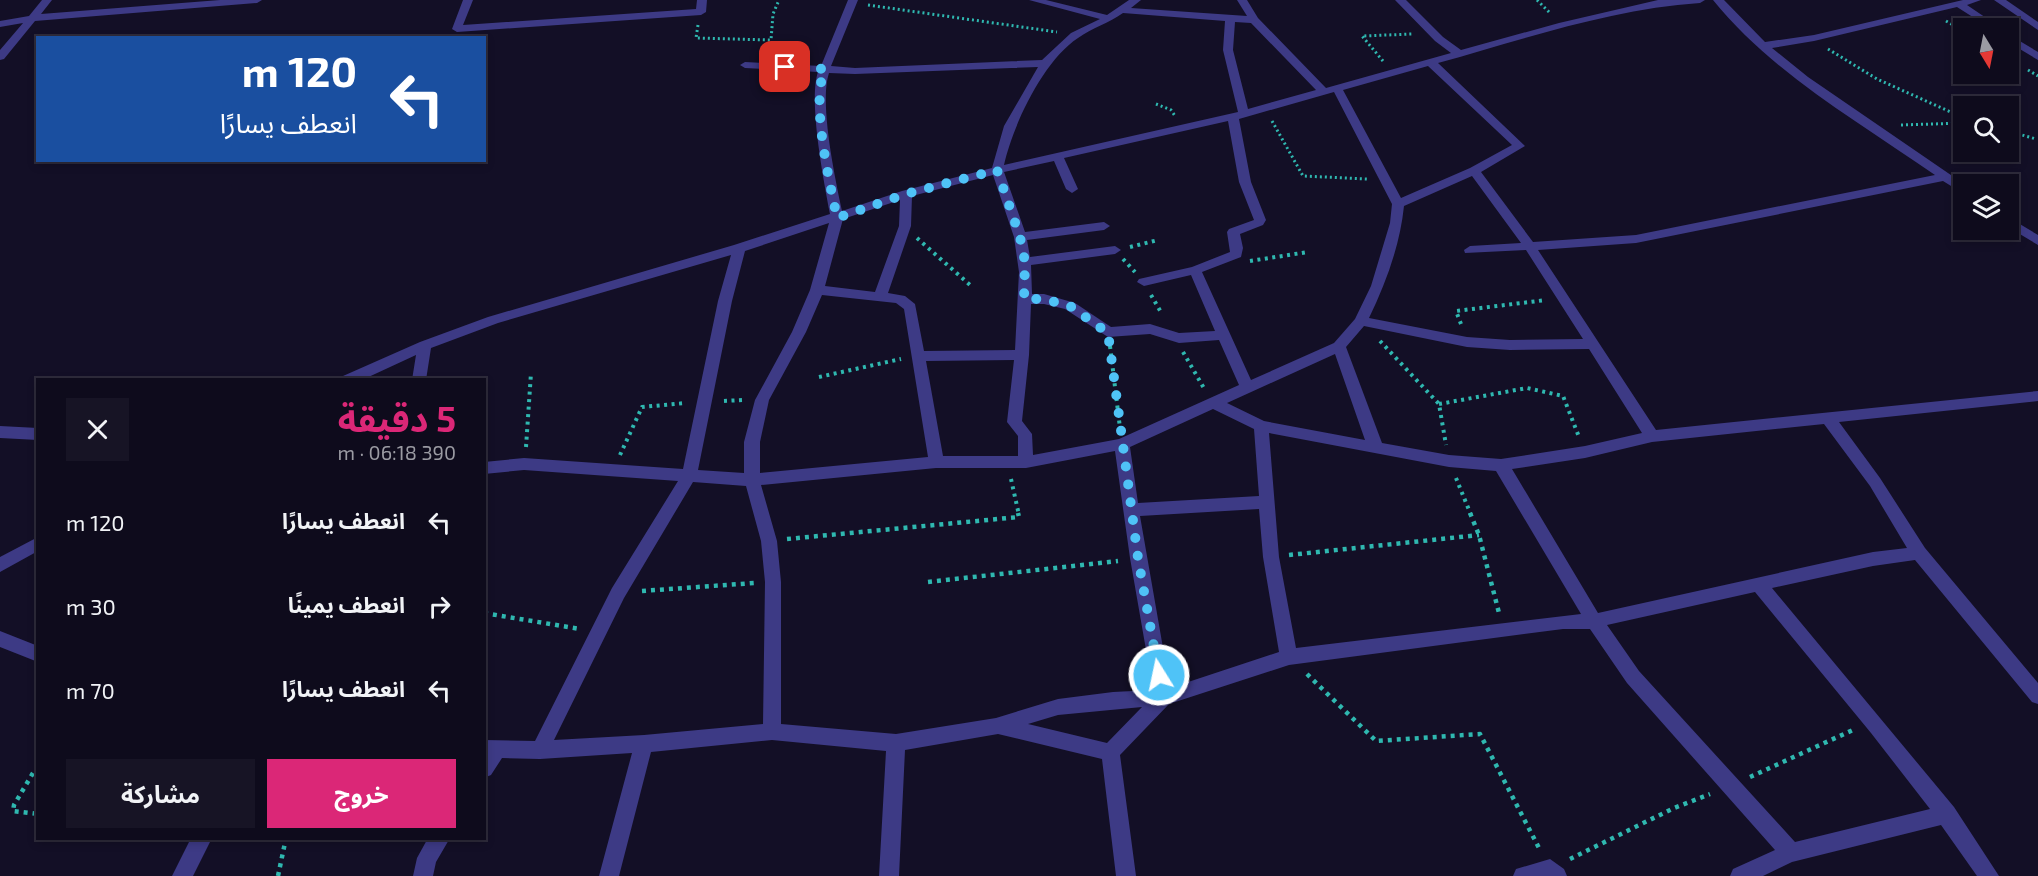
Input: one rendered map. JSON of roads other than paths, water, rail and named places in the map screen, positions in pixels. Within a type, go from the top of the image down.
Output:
[{"type":"street","points":[[0,57],[47,0]]},
{"type":"street","points":[[0,24],[32,18],[257,0]]},
{"type":"street","points":[[468,0],[457,29],[701,12],[702,0]]},
{"type":"street","points":[[1034,0],[1109,18]]},
{"type":"street","points":[[1026,462],[1025,434],[1014,422],[1022,355],[1025,262],[1020,237],[997,170],[1002,147],[1010,126],[1045,63],[1075,35],[1109,18],[1136,0]]},
{"type":"street","points":[[1242,0],[1254,20],[1323,92]]},
{"type":"street","points":[[1400,0],[1439,39],[1458,54]]},
{"type":"street","points":[[1644,0],[1658,3]]},
{"type":"street","points":[[352,378],[424,345],[493,320],[739,248],[906,194],[997,170],[1238,116],[1563,25],[1658,3],[1700,0]]},
{"type":"street","points":[[1718,0],[1737,22],[1763,46],[1804,79],[1953,182]]},
{"type":"street","points":[[1763,46],[1814,38],[1976,0]]},
{"type":"street","points":[[1999,0],[2038,27]]},
{"type":"street","points":[[772,732],[773,582],[769,541],[752,480],[752,441],[762,400],[799,332],[817,290],[837,218],[828,173],[820,97],[825,69],[852,1]]},
{"type":"street","points":[[1960,4],[1981,18]]},
{"type":"street","points":[[1121,10],[1254,20]]},
{"type":"street","points":[[1144,282],[1195,270],[1236,254],[1237,248],[1233,232],[1256,224],[1260,220],[1245,182],[1228,50],[1230,18]]},
{"type":"street","points":[[2019,44],[2038,57]]},
{"type":"street","points":[[1398,204],[1474,171],[1519,146],[1430,62]]},
{"type":"street","points":[[745,65],[855,72],[1045,63]]},
{"type":"street","points":[[486,468],[524,464],[752,480],[936,462],[1026,462],[1122,444],[1214,403],[1339,346],[1361,321],[1378,286],[1396,223],[1398,204],[1337,88]]},
{"type":"street","points":[[1058,157],[1072,189]]},
{"type":"street","points":[[1474,171],[1529,245],[1652,436]]},
{"type":"street","points":[[1470,250],[1529,245],[1588,244],[1636,239],[1945,177]]},
{"type":"street","points":[[880,298],[905,226],[906,194]]},
{"type":"street","points":[[1020,237],[1104,226]]},
{"type":"street","points":[[2019,228],[2038,241]]},
{"type":"street","points":[[540,750],[618,593],[690,474],[724,301],[739,248]]},
{"type":"street","points":[[1025,262],[1115,250]]},
{"type":"street","points":[[1195,270],[1247,387]]},
{"type":"street","points":[[817,290],[900,299],[910,307],[936,462]]},
{"type":"street","points":[[1024,299],[1044,299],[1070,306],[1108,333],[1150,329],[1174,338],[1223,335]]},
{"type":"street","points":[[1361,321],[1467,342],[1532,345],[1591,344]]},
{"type":"street","points":[[419,378],[424,345]]},
{"type":"street","points":[[1339,346],[1376,448]]},
{"type":"street","points":[[919,356],[1022,355]]},
{"type":"street","points":[[1214,403],[1261,426],[1449,461],[1501,465],[1585,452],[1652,436],[2038,396]]},
{"type":"street","points":[[1828,418],[1875,482],[1919,553],[2038,696]]},
{"type":"street","points":[[1261,426],[1271,557],[1289,657]]},
{"type":"street","points":[[0,432],[36,434]]},
{"type":"street","points":[[1122,444],[1138,558],[1163,698]]},
{"type":"street","points":[[1501,465],[1594,621],[1633,677],[1791,853]]},
{"type":"street","points":[[1131,510],[1268,502]]},
{"type":"street","points":[[0,564],[34,548]]},
{"type":"street","points":[[486,763],[491,749],[540,750],[644,744],[772,732],[896,742],[996,726],[1058,707],[1113,700],[1163,698],[1289,657],[1563,622],[1594,621],[1873,559],[1919,553]]},
{"type":"street","points":[[1758,584],[1874,720],[1947,814],[1989,876]]},
{"type":"street","points":[[0,639],[36,653]]},
{"type":"street","points":[[1110,752],[1163,698]]},
{"type":"street","points":[[996,726],[1110,752]]},
{"type":"street","points":[[889,876],[896,742]]},
{"type":"street","points":[[609,876],[644,744]]},
{"type":"street","points":[[1110,752],[1126,876]]},
{"type":"street","points":[[1740,876],[1791,853],[1947,814]]},
{"type":"street","points":[[182,876],[201,840]]},
{"type":"street","points":[[423,876],[427,858],[439,840]]},
{"type":"street","points":[[1522,876],[1553,872]]}]
